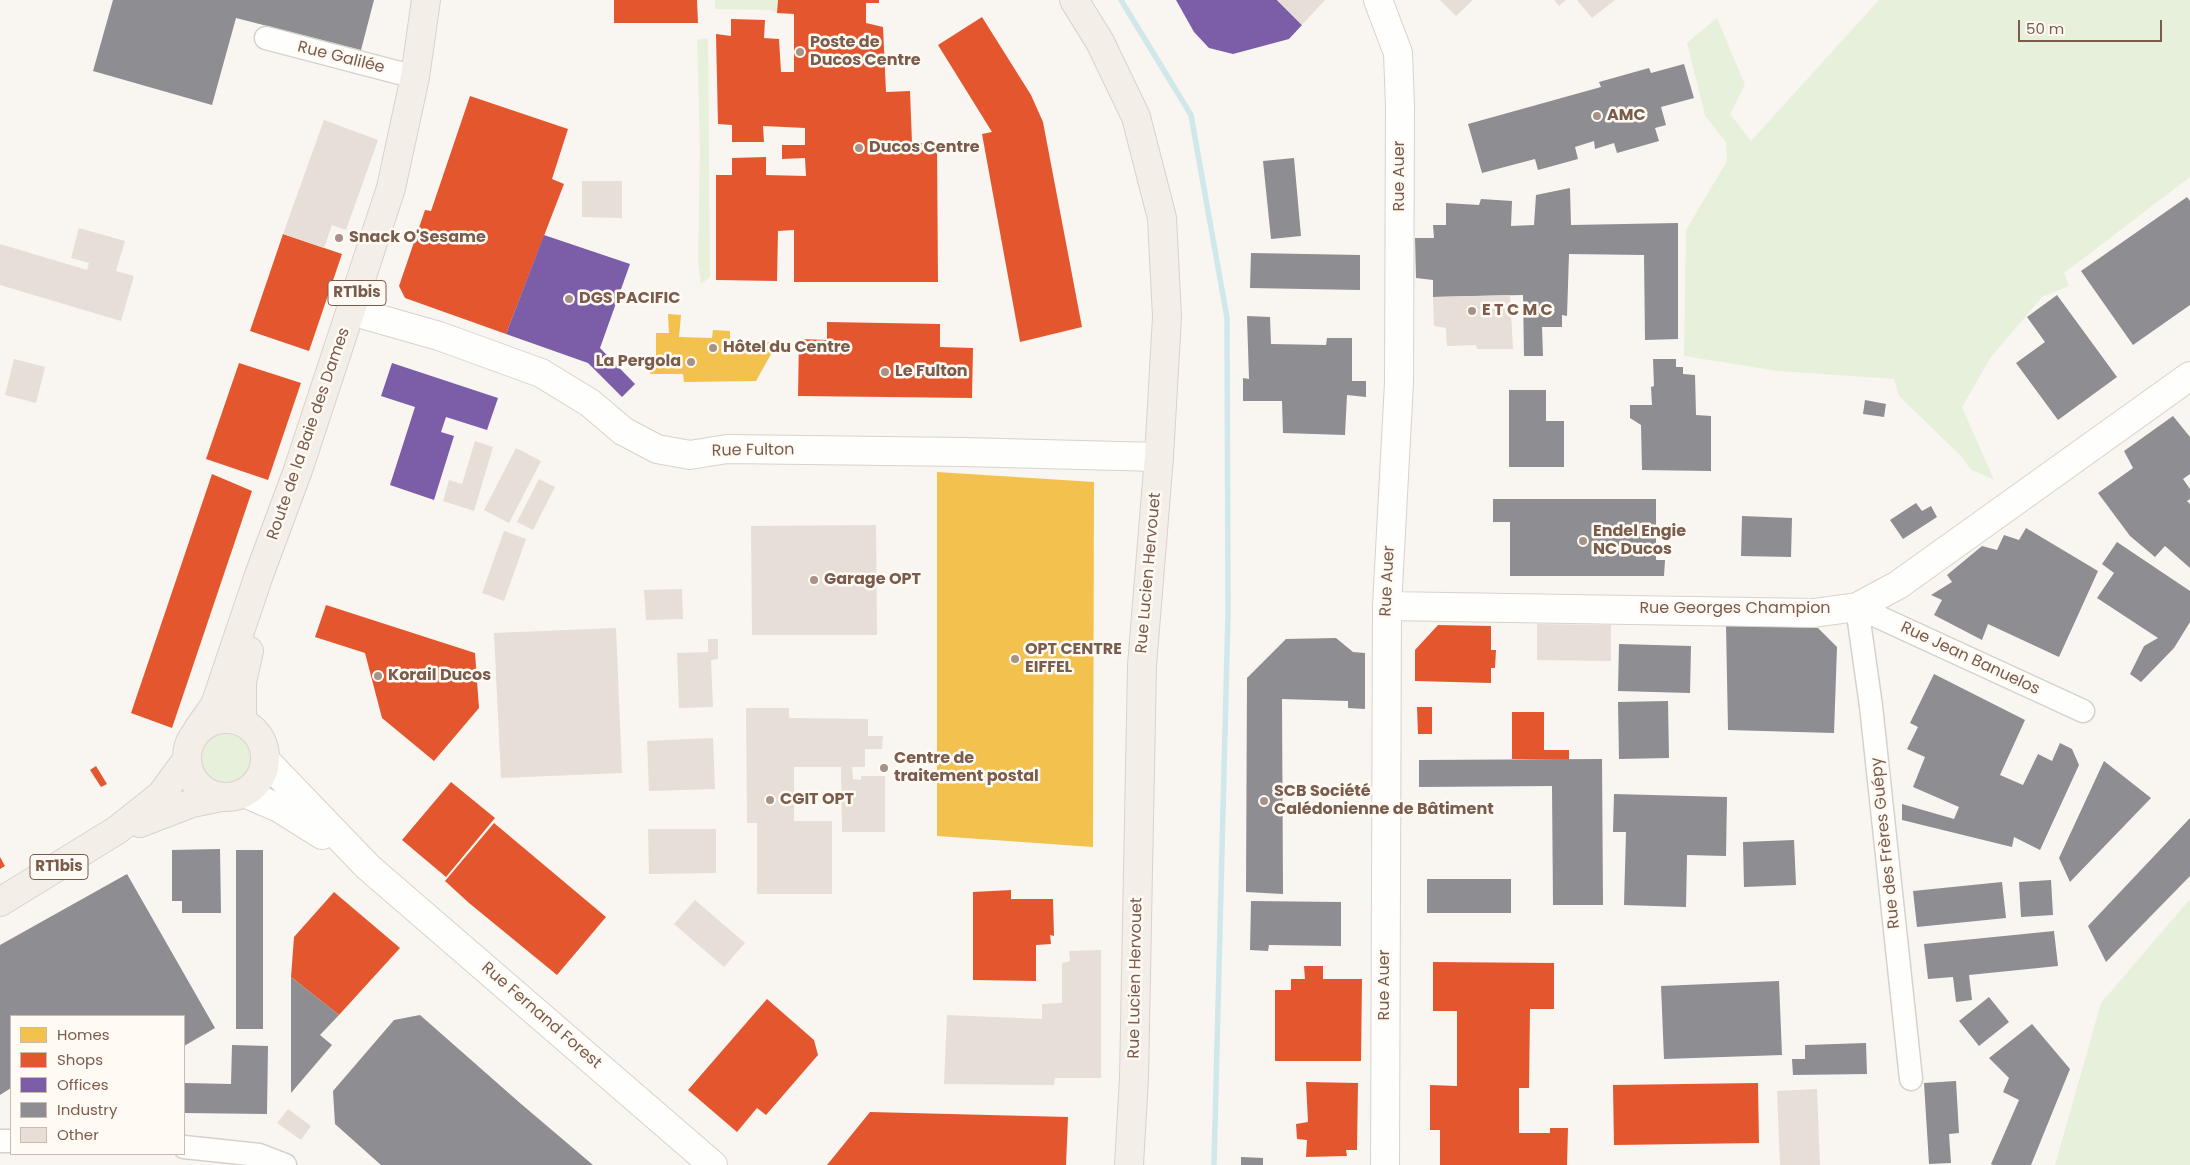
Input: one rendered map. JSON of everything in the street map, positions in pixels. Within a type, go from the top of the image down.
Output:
[{"type":"main road","name":"Rue Lucien Hervouet","points":[[1074,0],[1100,42],[1136,117],[1162,218],[1167,317],[1159,457],[1142,664],[1134,1068],[1129,1165]]},
{"type":"main road","name":"Route de la Baie des Dames","points":[[198,729],[215,705],[259,575],[298,470],[391,188],[415,77],[424,1]]},
{"type":"main road","name":"Route de la Baie des Dames","points":[[242,722],[242,682],[258,606],[259,575]]},
{"type":"main road","points":[[226,718],[242,722],[254,729],[265,748],[266,761],[258,782],[232,795],[204,791],[194,782],[189,773],[186,760],[188,745],[198,729],[214,720],[226,718]]},
{"type":"main road","name":"RT1bis","points":[[0,902],[117,830],[161,795],[186,760]]},
{"type":"main road","name":"RT1bis","points":[[117,830],[192,803],[232,795]]},
{"type":"street","name":"Rue Auer","points":[[1378,0],[1398,53],[1400,106],[1399,383],[1386,606],[1385,1165]]},
{"type":"street","name":"Rue Galilée","points":[[266,38],[415,77]]},
{"type":"street","name":"Rue Fulton","points":[[351,311],[439,336],[541,373],[590,404],[623,432],[658,449],[690,455],[727,449],[972,452],[1159,457]]},
{"type":"street","name":"Rue Georges Champion","points":[[1386,606],[1814,612],[1857,607],[1898,585],[2189,378]]},
{"type":"street","name":"Rue Jean Banuelos","points":[[1857,607],[2083,712]]},
{"type":"street","name":"Rue des Frères Guépy","points":[[1857,607],[1871,706],[1911,1079]]},
{"type":"street","name":"Rue Fernand Forest","points":[[266,761],[368,867],[713,1165]]},
{"type":"street","name":"Rue Fernand Forest","points":[[232,795],[279,808],[308,825],[368,867]]},
{"type":"street","points":[[185,1147],[259,1155],[285,1165]]},
{"type":"green space","points":[[715,0],[778,0],[777,13],[770,10],[715,9]]},
{"type":"green space","points":[[1879,0],[2190,0],[2190,177],[2064,273],[2069,286],[2042,297],[1991,357],[1962,407],[1994,480],[1970,469],[1963,458],[1899,396],[1894,379],[1778,371],[1684,356],[1686,230],[1727,161],[1726,142],[1705,116],[1687,43],[1717,18],[1745,85],[1730,114],[1751,141]]},
{"type":"green space","points":[[708,38],[710,277],[701,284],[698,261],[700,150],[697,40]]},
{"type":"green space","points":[[225,734],[235,736],[243,742],[249,750],[251,760],[249,770],[243,778],[235,784],[225,786],[215,784],[207,778],[201,770],[199,760],[201,750],[207,742],[215,736]]},
{"type":"green space","points":[[2190,899],[2190,1165],[2055,1165],[2101,1003]]},
{"type":"building: Homes","name":"Hôtel du Centre","points":[[668,314],[681,315],[679,337],[712,338],[713,330],[730,331],[730,341],[771,342],[771,354],[756,381],[684,382],[683,374],[650,374],[651,356],[656,356],[656,333],[669,333]]},
{"type":"building: Homes","name":"OPT CENTRE EIFFEL","points":[[937,472],[1094,482],[1093,847],[937,836]]},
{"type":"building: Shops","points":[[614,0],[697,0],[698,23],[614,23]]},
{"type":"building: Shops","name":"Ducos Centre","points":[[778,0],[879,0],[879,3],[866,3],[866,23],[883,27],[886,92],[910,91],[912,143],[937,143],[938,282],[794,282],[794,230],[778,231],[777,281],[716,280],[716,175],[732,175],[732,158],[766,157],[766,175],[806,176],[805,158],[782,159],[782,145],[805,145],[805,128],[763,126],[764,142],[732,142],[732,125],[718,124],[716,34],[731,36],[731,19],[765,20],[764,38],[779,39],[781,72],[794,72],[794,14],[777,13]]},
{"type":"building: Shops","points":[[982,17],[1031,95],[1043,122],[1082,327],[1020,342],[982,134],[992,132],[938,45]]},
{"type":"building: Shops","points":[[470,96],[568,129],[552,179],[564,184],[506,334],[405,298],[399,286],[425,210],[431,211]]},
{"type":"building: Shops","points":[[283,234],[342,254],[309,351],[250,331]]},
{"type":"building: Shops","name":"Le Fulton","points":[[827,322],[940,324],[940,347],[973,348],[972,398],[798,396],[799,339],[827,340]]},
{"type":"building: Shops","points":[[239,363],[301,383],[268,480],[206,459]]},
{"type":"building: Shops","points":[[212,474],[252,491],[172,728],[131,713]]},
{"type":"building: Shops","points":[[326,605],[475,653],[479,708],[434,761],[382,718],[365,653],[315,637]]},
{"type":"building: Shops","points":[[1438,625],[1491,626],[1491,650],[1496,650],[1495,668],[1491,668],[1491,683],[1415,681],[1415,650]]},
{"type":"building: Shops","points":[[1417,707],[1432,707],[1432,734],[1418,734]]},
{"type":"building: Shops","points":[[1512,712],[1544,712],[1544,750],[1569,750],[1569,760],[1512,759]]},
{"type":"building: Shops","points":[[96,766],[107,784],[101,787],[90,770]]},
{"type":"building: Shops","points":[[451,782],[495,818],[446,877],[402,840]]},
{"type":"building: Shops","points":[[494,823],[606,917],[557,975],[445,881]]},
{"type":"building: Shops","points":[[0,857],[5,866],[0,869]]},
{"type":"building: Shops","points":[[1011,890],[1011,899],[1053,899],[1054,936],[1050,935],[1051,944],[1036,945],[1036,981],[973,980],[973,892]]},
{"type":"building: Shops","points":[[334,892],[400,948],[339,1015],[291,977],[294,937]]},
{"type":"building: Shops","points":[[1433,962],[1554,963],[1554,1009],[1530,1009],[1529,1088],[1519,1088],[1519,1133],[1550,1133],[1550,1128],[1568,1128],[1567,1165],[1440,1165],[1440,1130],[1430,1130],[1430,1085],[1457,1086],[1457,1011],[1433,1011]]},
{"type":"building: Shops","points":[[1304,966],[1323,966],[1323,979],[1362,979],[1361,1061],[1275,1061],[1275,990],[1291,990],[1291,979],[1305,979]]},
{"type":"building: Shops","points":[[767,999],[814,1040],[818,1055],[766,1115],[757,1108],[737,1132],[688,1090]]},
{"type":"building: Shops","points":[[1306,1082],[1358,1083],[1357,1150],[1346,1150],[1347,1156],[1306,1157],[1307,1140],[1297,1139],[1296,1124],[1308,1122]]},
{"type":"building: Shops","points":[[1758,1083],[1759,1143],[1614,1145],[1613,1085]]},
{"type":"building: Shops","points":[[870,1112],[1068,1117],[1066,1165],[827,1165]]},
{"type":"building: Offices","points":[[1176,0],[1277,0],[1302,25],[1289,39],[1233,54],[1209,48],[1194,32]]},
{"type":"building: Offices","name":"DGS PACIFIC","points":[[544,235],[630,264],[600,348],[635,384],[622,397],[588,363],[506,334]]},
{"type":"building: Offices","points":[[392,363],[498,398],[487,430],[446,417],[441,432],[454,436],[434,500],[390,485],[415,407],[381,396]]},
{"type":"building: Industry","points":[[113,0],[374,0],[361,50],[236,18],[212,105],[93,71]]},
{"type":"building: Industry","name":"AMC","points":[[1684,64],[1694,98],[1661,107],[1666,125],[1655,128],[1659,141],[1617,153],[1614,143],[1595,149],[1594,141],[1575,147],[1578,159],[1538,170],[1535,159],[1482,173],[1468,124],[1601,87],[1599,82],[1649,68],[1651,73]]},
{"type":"building: Industry","points":[[1294,158],[1301,236],[1271,239],[1263,161]]},
{"type":"building: Industry","points":[[1570,188],[1571,225],[1678,223],[1678,339],[1645,340],[1644,255],[1569,254],[1567,316],[1562,315],[1562,327],[1542,327],[1543,356],[1524,356],[1523,295],[1433,297],[1433,280],[1416,278],[1415,238],[1434,238],[1433,225],[1446,225],[1446,203],[1479,205],[1481,199],[1512,201],[1511,226],[1534,225],[1536,195]]},
{"type":"building: Industry","points":[[2187,197],[2190,201],[2190,305],[2133,345],[2081,271]]},
{"type":"building: Industry","points":[[1251,253],[1360,255],[1360,290],[1250,288]]},
{"type":"building: Industry","points":[[2057,295],[2117,377],[2058,420],[2016,363],[2045,342],[2027,317]]},
{"type":"building: Industry","points":[[1247,316],[1270,317],[1271,344],[1326,345],[1327,338],[1352,338],[1352,381],[1366,381],[1366,397],[1347,395],[1345,435],[1283,433],[1282,401],[1243,401],[1243,378],[1249,379]]},
{"type":"building: Industry","points":[[1653,359],[1676,359],[1676,367],[1683,367],[1683,374],[1695,375],[1696,415],[1711,416],[1711,471],[1642,470],[1641,425],[1630,418],[1630,405],[1652,405],[1651,387],[1654,386]]},
{"type":"building: Industry","points":[[1509,390],[1546,390],[1546,421],[1564,421],[1564,467],[1509,467]]},
{"type":"building: Industry","points":[[1865,400],[1886,404],[1884,417],[1863,414]]},
{"type":"building: Industry","points":[[2173,416],[2190,437],[2190,474],[2183,479],[2190,489],[2190,499],[2187,501],[2190,504],[2190,568],[2165,546],[2155,557],[2130,536],[2098,493],[2133,468],[2124,451]]},
{"type":"building: Industry","name":"Endel Engie NC Ducos","points":[[1493,499],[1656,499],[1656,560],[1665,560],[1664,576],[1510,576],[1510,522],[1493,522]]},
{"type":"building: Industry","points":[[1916,503],[1922,511],[1931,506],[1937,517],[1903,539],[1890,520]]},
{"type":"building: Industry","points":[[1742,516],[1792,518],[1791,557],[1741,556]]},
{"type":"building: Industry","points":[[2026,528],[2098,571],[2059,657],[1988,624],[1982,640],[1934,615],[1942,600],[1931,595],[1952,582],[1947,575],[1982,546],[1997,550],[2004,535],[2019,540]]},
{"type":"building: Industry","points":[[2117,542],[2190,591],[2190,622],[2174,648],[2141,682],[2130,674],[2144,646],[2158,638],[2097,598],[2114,573],[2102,564]]},
{"type":"building: Industry","points":[[1726,625],[1818,628],[1837,647],[1834,733],[1728,730]]},
{"type":"building: Industry","name":"SCB Société Calédonienne de Bâtiment","points":[[1336,638],[1353,652],[1365,653],[1365,709],[1348,708],[1348,701],[1282,699],[1283,894],[1246,892],[1247,678],[1286,639]]},
{"type":"building: Industry","points":[[1619,644],[1691,646],[1690,693],[1618,691]]},
{"type":"building: Industry","points":[[1934,674],[2025,720],[2000,775],[2023,785],[2038,754],[2052,761],[2060,743],[2072,749],[2079,765],[2040,850],[2014,837],[2012,847],[1902,820],[1902,804],[1954,819],[1959,807],[1913,787],[1925,757],[1907,749],[1918,727],[1910,723]]},
{"type":"building: Industry","points":[[1668,701],[1669,758],[1619,759],[1618,702]]},
{"type":"building: Industry","points":[[1602,759],[1603,905],[1553,905],[1552,786],[1419,787],[1419,760]]},
{"type":"building: Industry","points":[[2104,761],[2151,798],[2070,882],[2059,858]]},
{"type":"building: Industry","points":[[1614,794],[1727,797],[1726,856],[1687,855],[1686,907],[1624,905],[1626,832],[1613,832]]},
{"type":"building: Industry","points":[[2190,818],[2190,876],[2106,962],[2088,926]]},
{"type":"building: Industry","points":[[1794,840],[1796,885],[1744,887],[1743,842]]},
{"type":"building: Industry","points":[[220,849],[221,913],[182,913],[182,901],[172,901],[172,850]]},
{"type":"building: Industry","points":[[236,850],[263,850],[263,1029],[236,1029]]},
{"type":"building: Industry","points":[[127,874],[215,1028],[185,1045],[185,1015],[10,1015],[10,1089],[0,1095],[0,945]]},
{"type":"building: Industry","points":[[1427,879],[1511,879],[1511,913],[1427,913]]},
{"type":"building: Industry","points":[[2051,880],[2053,915],[2021,917],[2019,882]]},
{"type":"building: Industry","points":[[2002,882],[2006,918],[1917,927],[1913,891]]},
{"type":"building: Industry","points":[[1251,901],[1341,902],[1341,946],[1269,945],[1268,951],[1250,950]]},
{"type":"building: Industry","points":[[2054,931],[2058,966],[1969,975],[1972,1000],[1956,1002],[1953,977],[1928,979],[1924,944]]},
{"type":"building: Industry","points":[[291,977],[339,1015],[320,1035],[332,1045],[291,1093]]},
{"type":"building: Industry","points":[[1779,981],[1782,1055],[1664,1059],[1661,986]]},
{"type":"building: Industry","points":[[1989,997],[2009,1022],[1979,1046],[1959,1021]]},
{"type":"building: Industry","points":[[420,1015],[593,1165],[381,1165],[335,1124],[333,1091],[394,1020]]},
{"type":"building: Industry","points":[[2032,1024],[2070,1069],[2031,1165],[1993,1165],[1991,1164],[2019,1100],[2003,1092],[2009,1078],[1989,1058]]},
{"type":"building: Industry","points":[[1866,1043],[1867,1074],[1793,1075],[1792,1059],[1805,1059],[1805,1045]]},
{"type":"building: Industry","points":[[232,1045],[268,1046],[267,1114],[185,1113],[185,1083],[231,1084]]},
{"type":"building: Industry","points":[[1956,1081],[1959,1133],[1949,1134],[1951,1163],[1929,1164],[1924,1083]]},
{"type":"building: Industry","points":[[1241,1157],[1263,1158],[1263,1165],[1241,1165]]},
{"type":"building: Other","points":[[1277,0],[1325,0],[1302,25]]},
{"type":"building: Other","points":[[1440,0],[1473,0],[1456,16]]},
{"type":"building: Other","points":[[1554,0],[1566,0],[1559,6]]},
{"type":"building: Other","points":[[1577,0],[1615,0],[1592,18]]},
{"type":"building: Other","points":[[324,120],[378,140],[346,230],[332,225],[324,248],[283,234]]},
{"type":"building: Other","points":[[582,181],[622,181],[622,218],[582,217]]},
{"type":"building: Other","points":[[79,228],[125,241],[116,271],[134,276],[121,321],[0,285],[0,244],[87,270],[89,263],[71,258]]},
{"type":"building: Other","name":"E T C M C","points":[[1510,295],[1513,349],[1477,349],[1476,345],[1447,346],[1446,328],[1434,326],[1433,297]]},
{"type":"building: Other","points":[[14,359],[45,367],[36,403],[5,395]]},
{"type":"building: Other","points":[[475,441],[493,447],[474,511],[443,501],[449,480],[462,484]]},
{"type":"building: Other","points":[[516,448],[541,461],[509,523],[484,510]]},
{"type":"building: Other","points":[[539,479],[555,487],[533,530],[517,522]]},
{"type":"building: Other","name":"Garage OPT","points":[[876,525],[877,635],[752,635],[751,526]]},
{"type":"building: Other","points":[[504,531],[526,539],[504,601],[482,593]]},
{"type":"building: Other","points":[[682,589],[683,619],[646,620],[644,590]]},
{"type":"building: Other","points":[[1537,624],[1611,625],[1611,661],[1537,660]]},
{"type":"building: Other","points":[[616,628],[622,773],[501,778],[494,633]]},
{"type":"building: Other","points":[[708,639],[718,639],[718,659],[711,660],[713,707],[679,708],[677,653],[708,652]]},
{"type":"building: Other","name":"CGIT OPT","points":[[746,708],[789,708],[789,718],[868,719],[868,736],[883,736],[882,749],[865,749],[865,767],[852,767],[853,779],[861,780],[861,776],[885,776],[885,832],[842,832],[841,767],[794,767],[794,821],[832,821],[832,894],[757,894],[757,823],[747,823]]},
{"type":"building: Other","points":[[713,738],[715,789],[649,791],[647,741]]},
{"type":"building: Other","points":[[648,829],[716,829],[716,873],[649,874]]},
{"type":"building: Other","points":[[695,900],[745,943],[724,967],[674,924]]},
{"type":"building: Other","points":[[1101,950],[1101,1078],[1055,1078],[1054,1085],[944,1084],[947,1015],[1042,1019],[1042,1004],[1062,1003],[1062,963],[1070,961],[1069,951]]},
{"type":"building: Other","points":[[1817,1089],[1820,1165],[1780,1165],[1777,1091]]},
{"type":"building: Other","points":[[288,1109],[311,1126],[301,1140],[277,1123]]},
{"type":"waterway","points":[[1121,0],[1191,115],[1227,318],[1228,613],[1214,1165]]},
{"type":"place","name":"Poste de Ducos Centre","points":[[800,52]]},
{"type":"place","name":"AMC","points":[[1597,116]]},
{"type":"place","name":"Ducos Centre","points":[[859,148]]},
{"type":"place","name":"Snack O'Sesame","points":[[339,238]]},
{"type":"place","name":"DGS PACIFIC","points":[[569,299]]},
{"type":"place","name":"E T C M C","points":[[1472,311]]},
{"type":"place","name":"Hôtel du Centre","points":[[713,348]]},
{"type":"place","name":"La Pergola","points":[[691,362]]},
{"type":"place","name":"Le Fulton","points":[[885,372]]},
{"type":"place","name":"Endel Engie NC Ducos","points":[[1583,541]]},
{"type":"place","name":"Garage OPT","points":[[814,580]]},
{"type":"place","name":"OPT CENTRE EIFFEL","points":[[1015,659]]},
{"type":"place","name":"Korail Ducos","points":[[378,676]]},
{"type":"place","name":"Centre de traitement postal","points":[[884,768]]},
{"type":"place","name":"CGIT OPT","points":[[770,800]]},
{"type":"place","name":"SCB Société Calédonienne de Bâtiment","points":[[1264,801]]}]
